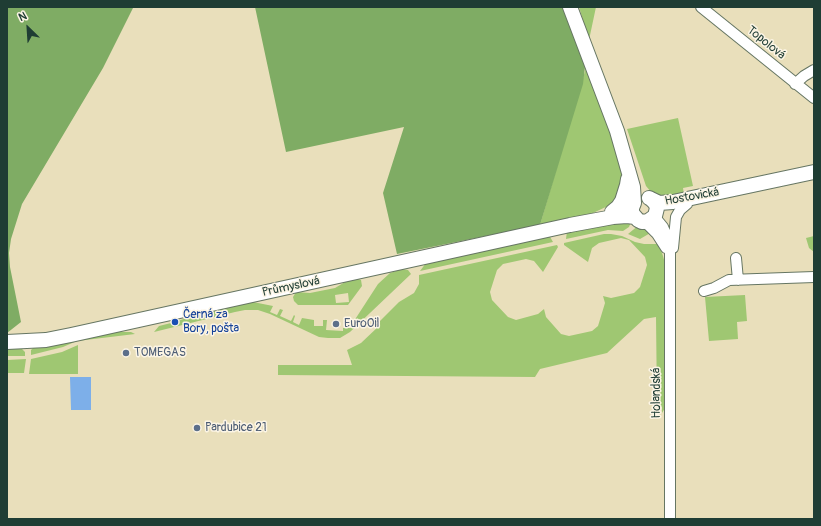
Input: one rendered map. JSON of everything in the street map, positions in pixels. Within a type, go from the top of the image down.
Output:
[{"type":"main road","name":"Hostovická","points":[[570,7],[617,131],[643,190],[655,203],[657,208],[647,218]]},
{"type":"main road","name":"Hostovická","points":[[617,131],[633,187],[634,203],[632,210],[647,218],[735,189]]},
{"type":"main road","points":[[612,212],[620,204],[626,190],[628,177],[627,166]]},
{"type":"main road","name":"Hostovická","points":[[634,203],[638,198],[649,198],[666,203],[814,172]]},
{"type":"main road","name":"Průmyslová","points":[[570,225],[612,212],[634,203]]},
{"type":"main road","name":"Průmyslová","points":[[9,342],[52,339],[570,225],[627,216],[647,218]]},
{"type":"street","name":"Topolová","points":[[701,7],[814,98]]},
{"type":"street","points":[[795,84],[814,70]]},
{"type":"street","name":"Holandská","points":[[670,519],[671,268],[676,217],[680,210],[687,204]]},
{"type":"street","name":"Holandská","points":[[647,218],[651,228],[660,237],[668,254],[671,268]]},
{"type":"street","points":[[736,258],[738,280]]},
{"type":"street","points":[[704,291],[714,288],[729,280],[814,276]]},
{"type":"green space","points":[[7,7],[143,7],[133,8],[103,68],[22,204],[11,239],[9,253],[10,267],[21,322],[7,333]]},
{"type":"green space","points":[[255,7],[563,7],[585,67],[583,84],[540,225],[397,254],[383,193],[404,127],[286,152]]},
{"type":"green space","points":[[579,7],[596,7],[589,40]]},
{"type":"green space","points":[[586,68],[624,167],[619,194],[610,205],[593,213],[578,218],[540,225]]},
{"type":"green space","points":[[678,118],[693,186],[683,188],[684,195],[661,198],[652,193],[646,186],[627,129]]},
{"type":"green space","points":[[631,222],[629,227],[623,231],[608,230],[566,239],[567,231],[598,224]]},
{"type":"green space","points":[[639,225],[652,232],[640,239],[628,234]]},
{"type":"green space","points":[[604,234],[622,236],[644,244],[659,244],[663,256],[666,267],[665,408],[662,413],[662,407],[657,406],[656,317],[644,319],[607,353],[540,369],[535,377],[278,375],[278,365],[352,365],[347,350],[361,343],[380,325],[380,321],[399,302],[414,293],[419,284],[419,275],[557,245],[558,247],[543,272],[534,261],[526,259],[503,264],[497,270],[490,292],[492,300],[508,317],[516,320],[538,314],[544,309],[546,317],[561,334],[569,336],[592,331],[598,326],[605,303],[603,296],[611,298],[634,293],[640,287],[647,265],[645,257],[629,240],[621,238],[599,243],[592,248],[588,262],[564,245],[564,243]]},
{"type":"green space","points":[[549,235],[553,242],[420,271],[426,263]]},
{"type":"green space","points":[[814,236],[814,252],[809,248],[806,238]]},
{"type":"green space","points":[[402,269],[408,270],[411,274],[350,332],[340,338],[319,337],[258,310],[235,312],[154,332],[159,326],[192,316],[253,302],[273,306],[270,312],[277,315],[280,309],[283,310],[280,316],[291,321],[294,315],[293,322],[299,325],[302,318],[314,320],[314,326],[323,326],[323,320],[327,320],[326,330],[343,331],[343,328],[353,328],[354,321],[378,284],[390,273]]},
{"type":"green space","points":[[358,279],[361,280],[362,286],[348,305],[298,305],[294,301],[293,297],[296,292],[310,293],[335,288],[345,282]],"holes":[[[348,293],[349,302],[336,303],[335,295]]]},
{"type":"green space","points":[[745,295],[747,321],[737,322],[738,339],[709,341],[705,297]]},
{"type":"green space","points":[[113,332],[131,332],[135,334],[77,341],[63,347],[31,355],[31,350],[34,347]]},
{"type":"green space","points":[[78,345],[78,374],[29,374],[31,359],[62,352]]},
{"type":"green space","points":[[7,348],[22,349],[25,352],[25,356],[7,356]]},
{"type":"green space","points":[[26,359],[24,373],[7,373],[7,360]]},
{"type":"water","points":[[70,377],[91,377],[91,410],[71,410]]},
{"type":"place","name":"Černá za Bory, pošta","points":[[175,322]]},
{"type":"place","name":"EuroOil","points":[[336,324]]},
{"type":"place","name":"TOMEGAS","points":[[126,353]]},
{"type":"place","name":"Pardubice 21","points":[[197,428]]}]
